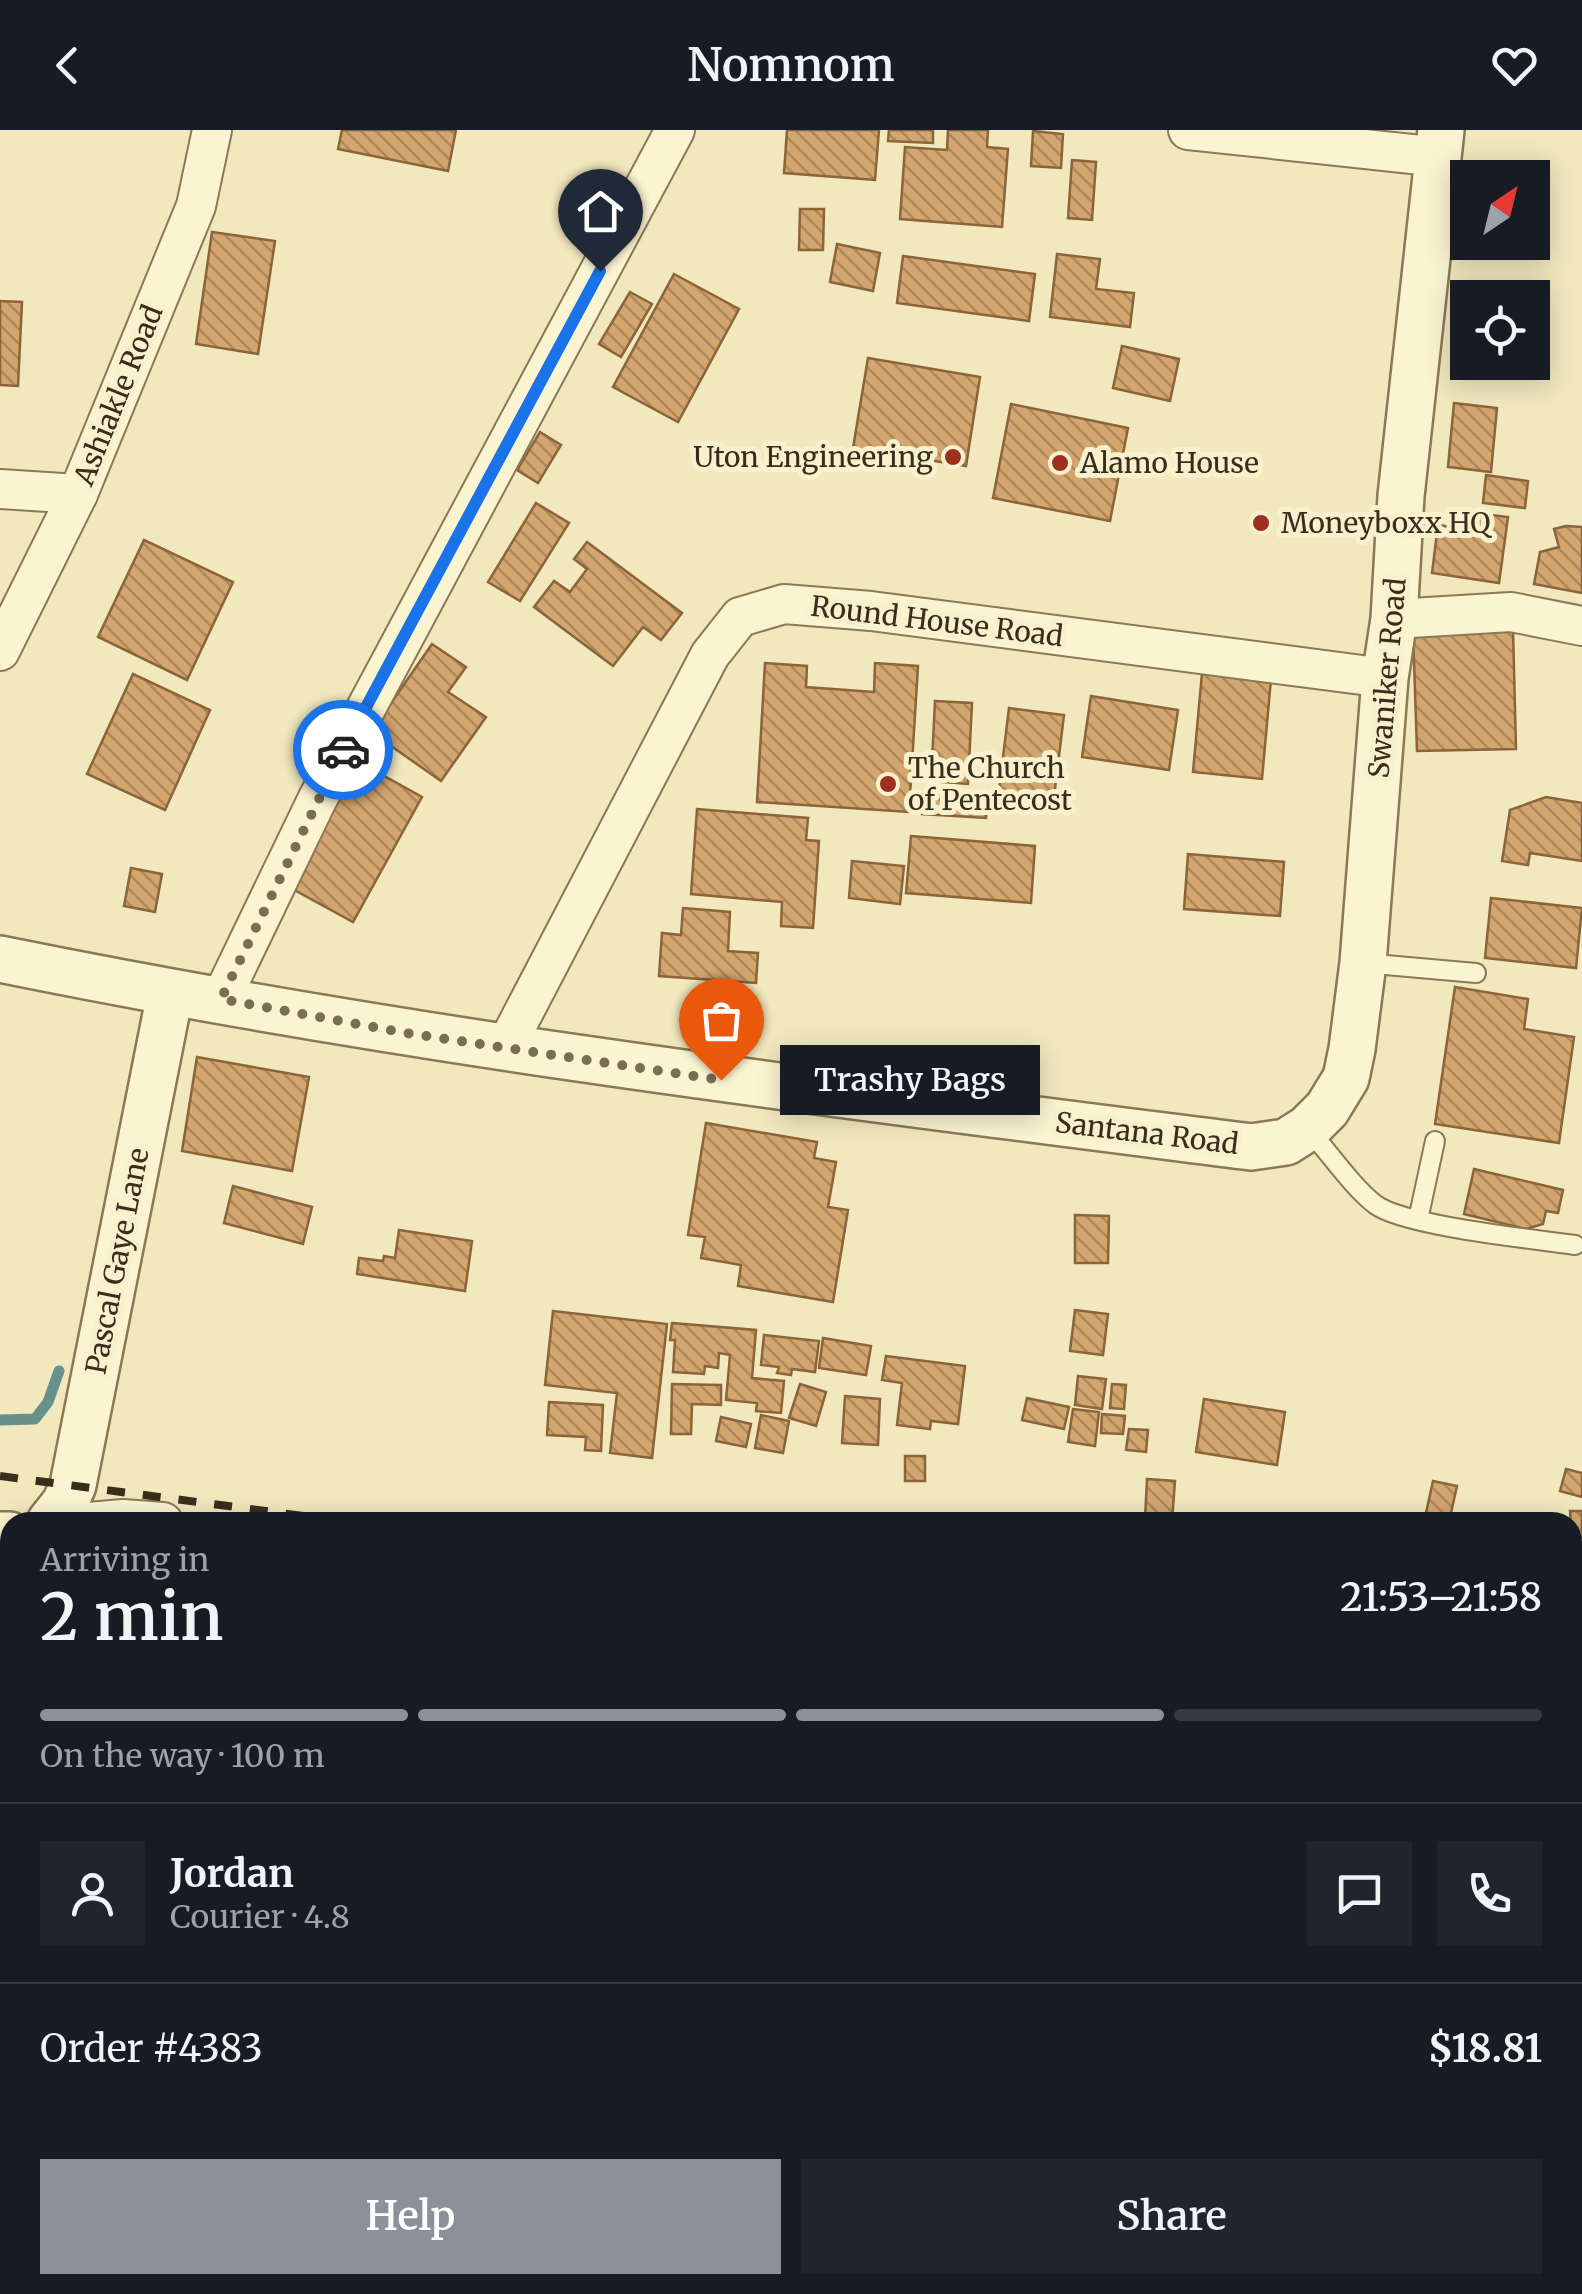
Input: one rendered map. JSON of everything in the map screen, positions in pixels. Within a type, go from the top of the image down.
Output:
[{"type":"street","name":"Ashiakle Road","points":[[0,651],[78,494],[196,206],[212,130]]},
{"type":"street","points":[[221,999],[326,782],[675,130]]},
{"type":"street","points":[[1188,130],[1441,144]]},
{"type":"street","name":"Swaniker Road","points":[[1297,1135],[1327,1109],[1346,1078],[1363,962],[1414,369],[1441,144]]},
{"type":"street","points":[[0,489],[78,494]]},
{"type":"street","name":"Round House Road","points":[[505,1048],[710,655],[740,617],[784,604],[872,611],[1385,678]]},
{"type":"street","points":[[1394,618],[1511,612],[1582,626]]},
{"type":"street","name":"Santana Road","points":[[0,960],[170,994],[683,1074],[1250,1146],[1297,1135]]},
{"type":"street","name":"Pascal Gaye Lane","points":[[58,1512],[73,1485],[170,994]]},
{"type":"lane","points":[[1363,962],[1476,973]]},
{"type":"lane","points":[[1297,1135],[1375,1204],[1418,1220],[1575,1245]]},
{"type":"lane","points":[[1418,1220],[1435,1141]]},
{"type":"building","points":[[342,130],[456,130],[448,171],[338,149]]},
{"type":"building","points":[[787,130],[879,130],[875,180],[784,173]]},
{"type":"building","points":[[889,130],[933,130],[933,143],[888,141]]},
{"type":"building","points":[[948,130],[988,130],[987,147],[1008,149],[1002,227],[900,219],[905,147],[947,150]]},
{"type":"building","points":[[1033,131],[1063,134],[1061,168],[1031,166]]},
{"type":"building","points":[[1072,160],[1096,162],[1092,220],[1068,218]]},
{"type":"building","points":[[800,209],[824,209],[823,250],[799,250]]},
{"type":"building","points":[[212,232],[275,241],[258,354],[196,344]]},
{"type":"building","points":[[837,244],[880,253],[873,291],[830,282]]},
{"type":"building","points":[[1057,254],[1100,259],[1096,289],[1134,293],[1130,327],[1050,317]]},
{"type":"building","points":[[903,256],[1035,274],[1029,321],[897,303]]},
{"type":"building","points":[[674,274],[739,309],[678,422],[613,387]]},
{"type":"building","points":[[630,292],[652,304],[621,357],[599,344]]},
{"type":"building","points":[[0,301],[22,302],[18,386],[0,385]]},
{"type":"building","points":[[1122,346],[1179,359],[1170,401],[1113,388]]},
{"type":"building","points":[[868,358],[980,377],[966,466],[853,448]]},
{"type":"building","points":[[1454,403],[1497,408],[1491,472],[1448,467]]},
{"type":"building","name":"Alamo House","points":[[1011,404],[1128,428],[1110,521],[993,498]]},
{"type":"building","points":[[540,432],[561,445],[538,483],[517,470]]},
{"type":"building","points":[[1486,475],[1528,481],[1525,508],[1483,503]]},
{"type":"building","points":[[536,503],[569,523],[520,601],[488,582]]},
{"type":"building","points":[[1475,513],[1508,517],[1499,583],[1432,573],[1438,525],[1472,530]]},
{"type":"building","points":[[1582,527],[1582,593],[1534,584],[1540,552],[1559,547],[1554,529]]},
{"type":"building","points":[[144,540],[233,582],[187,680],[98,637]]},
{"type":"building","points":[[587,542],[682,613],[661,640],[643,627],[613,666],[534,607],[554,581],[570,592],[587,569],[574,559]]},
{"type":"building","points":[[1513,629],[1516,749],[1417,751],[1413,631]]},
{"type":"building","points":[[432,644],[466,667],[448,692],[486,717],[441,781],[371,732]]},
{"type":"building","points":[[765,663],[807,666],[806,687],[874,692],[875,663],[918,666],[909,812],[757,802]]},
{"type":"building","points":[[1202,673],[1271,679],[1262,779],[1193,772]]},
{"type":"building","points":[[133,674],[210,710],[165,810],[87,774]]},
{"type":"building","points":[[1091,696],[1178,710],[1169,770],[1082,757]]},
{"type":"building","points":[[935,701],[972,703],[968,784],[931,781]]},
{"type":"building","points":[[1009,708],[1064,715],[1054,797],[999,790]]},
{"type":"building","points":[[359,762],[422,797],[353,922],[289,887]]},
{"type":"building","points":[[924,792],[987,797],[986,818],[922,814]]},
{"type":"building","points":[[1546,797],[1582,803],[1582,861],[1530,853],[1528,865],[1502,861],[1510,810]]},
{"type":"building","points":[[697,809],[808,818],[806,840],[819,841],[813,928],[781,926],[782,902],[691,894]]},
{"type":"building","points":[[911,836],[1035,846],[1031,903],[906,893]]},
{"type":"building","points":[[1188,854],[1284,862],[1280,916],[1184,909]]},
{"type":"building","points":[[852,861],[904,866],[900,904],[849,898]]},
{"type":"building","points":[[131,868],[162,874],[155,912],[124,906]]},
{"type":"building","points":[[1491,898],[1582,908],[1576,968],[1485,958]]},
{"type":"building","points":[[683,908],[730,912],[728,951],[758,953],[756,983],[659,976],[662,933],[681,935]]},
{"type":"building","points":[[1455,987],[1528,999],[1524,1029],[1574,1037],[1559,1143],[1435,1124]]},
{"type":"building","points":[[197,1057],[309,1077],[292,1171],[182,1151]]},
{"type":"building","points":[[706,1123],[817,1142],[814,1158],[836,1162],[828,1207],[848,1210],[833,1302],[738,1286],[741,1265],[701,1258],[705,1237],[688,1235]]},
{"type":"building","points":[[1474,1169],[1563,1190],[1558,1213],[1546,1211],[1543,1224],[1526,1229],[1464,1214]]},
{"type":"building","points":[[233,1186],[312,1207],[303,1244],[224,1223]]},
{"type":"building","points":[[1075,1215],[1109,1216],[1108,1263],[1075,1263]]},
{"type":"building","points":[[399,1230],[472,1241],[465,1291],[357,1274],[359,1258],[395,1258]]},
{"type":"building","points":[[1075,1310],[1108,1314],[1103,1355],[1070,1351]]},
{"type":"building","points":[[553,1311],[667,1324],[652,1458],[610,1453],[617,1393],[545,1385]]},
{"type":"building","points":[[672,1323],[756,1330],[752,1378],[784,1381],[781,1413],[756,1411],[757,1403],[726,1400],[730,1355],[719,1353],[718,1368],[705,1366],[704,1374],[673,1372]]},
{"type":"building","points":[[764,1335],[819,1341],[815,1372],[792,1369],[791,1375],[777,1373],[779,1367],[761,1365]]},
{"type":"building","points":[[823,1338],[871,1346],[866,1375],[819,1368]]},
{"type":"building","points":[[886,1356],[965,1366],[958,1424],[931,1421],[930,1429],[897,1425],[902,1383],[882,1380]]},
{"type":"building","points":[[1078,1376],[1106,1379],[1102,1409],[1075,1405]]},
{"type":"building","points":[[672,1384],[721,1385],[721,1405],[692,1404],[691,1434],[671,1434]]},
{"type":"building","points":[[800,1384],[826,1392],[816,1426],[789,1418]]},
{"type":"building","points":[[1112,1384],[1126,1385],[1124,1409],[1110,1408]]},
{"type":"building","points":[[845,1396],[880,1399],[878,1445],[842,1443]]},
{"type":"building","points":[[1027,1398],[1069,1407],[1064,1429],[1022,1420]]},
{"type":"building","points":[[1204,1399],[1285,1412],[1277,1465],[1196,1452]]},
{"type":"building","points":[[549,1402],[603,1405],[601,1451],[585,1450],[586,1437],[547,1435]]},
{"type":"building","points":[[1073,1409],[1099,1412],[1095,1446],[1068,1442]]},
{"type":"building","points":[[1102,1414],[1125,1416],[1123,1434],[1101,1433]]},
{"type":"building","points":[[761,1415],[789,1421],[783,1453],[755,1448]]},
{"type":"building","points":[[721,1417],[751,1424],[746,1447],[716,1441]]},
{"type":"building","points":[[1129,1429],[1148,1430],[1146,1452],[1126,1450]]},
{"type":"building","points":[[905,1456],[925,1456],[925,1481],[905,1481]]},
{"type":"building","points":[[1566,1469],[1582,1473],[1582,1497],[1560,1491]]},
{"type":"building","points":[[1147,1479],[1175,1481],[1173,1512],[1145,1512]]},
{"type":"building","points":[[1433,1481],[1457,1486],[1451,1512],[1426,1512]]},
{"type":"waterway","points":[[0,1420],[35,1419],[48,1402],[59,1371]]},
{"type":"railway","points":[[0,1476],[273,1512]]},
{"type":"way so far","points":[[343,750],[221,999],[406,1033],[721,1080]]},
{"type":"place","name":"Uton Engineering","points":[[953,457]]},
{"type":"place","name":"Alamo House","points":[[1060,463]]},
{"type":"place","name":"Moneyboxx HQ","points":[[1261,523]]},
{"type":"place","name":"The Church of Pentecost","points":[[888,784]]},
{"type":"place","name":"Trashy Bags","points":[[721,1080]]},
{"type":"route","points":[[343,750],[600,271]]}]
